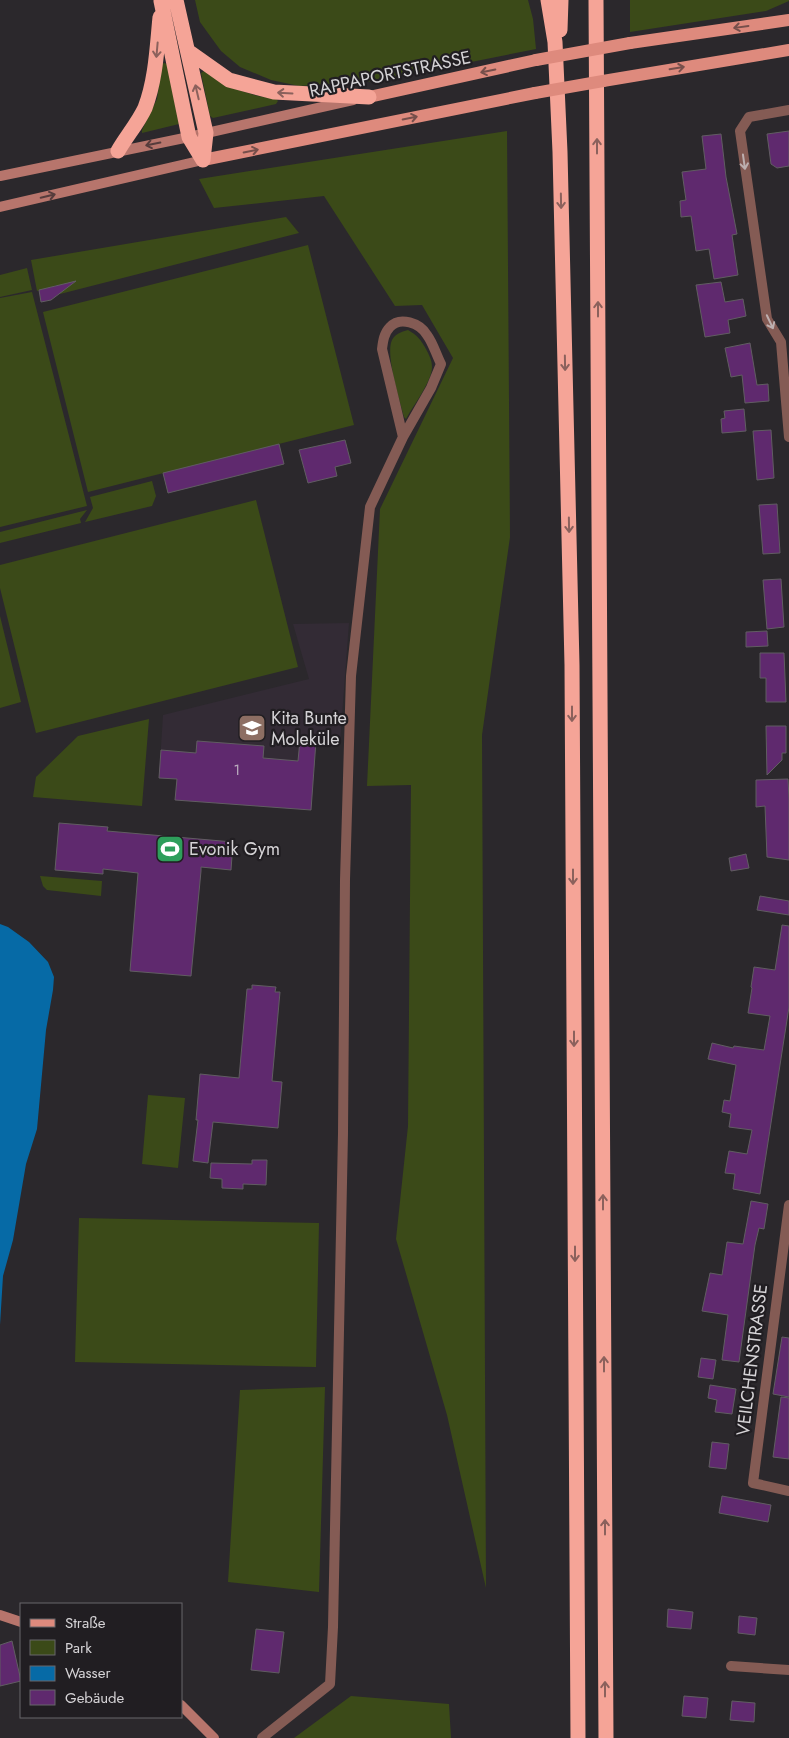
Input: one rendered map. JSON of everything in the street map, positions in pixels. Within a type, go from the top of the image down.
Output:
[{"type":"highway","points":[[166,0],[188,51],[206,133],[203,160]]},
{"type":"highway","points":[[166,0],[189,137],[203,160]]},
{"type":"highway","points":[[118,151],[144,110],[151,88],[166,0]]},
{"type":"highway","points":[[548,0],[554,42],[560,152]]},
{"type":"highway","points":[[561,0],[560,152],[572,665],[578,1738]]},
{"type":"highway","points":[[596,0],[606,1738]]},
{"type":"highway","points":[[596,28],[605,0]]},
{"type":"highway","points":[[188,51],[229,80],[274,92],[368,97]]},
{"type":"main road","name":"RAPPAPORTSTRASSE","points":[[0,176],[189,137],[536,60],[789,20]]},
{"type":"main road","points":[[0,207],[203,160],[535,93],[789,50]]},
{"type":"main road","points":[[0,1615],[20,1622]]},
{"type":"main road","points":[[182,1705],[214,1738]]},
{"type":"street","points":[[789,110],[749,116],[740,131],[767,319],[785,342],[789,437]]},
{"type":"street","points":[[262,1738],[330,1684],[333,1627],[343,1133],[344,880],[351,676],[370,508],[404,437],[431,388],[441,364],[426,333],[414,324],[401,321],[391,326],[384,336],[382,349],[404,437]]},
{"type":"street","name":"VEILCHENSTRASSE","points":[[789,1211],[752,1483],[789,1491]]},
{"type":"street","points":[[732,1666],[789,1670]]},
{"type":"shaded area","name":"Kita Bunte Moleküle","points":[[349,623],[340,743],[316,741],[311,810],[175,800],[176,779],[159,778],[163,715],[309,679],[293,624]]},
{"type":"green space","points":[[195,0],[528,0],[533,19],[536,49],[376,81],[299,86],[271,80],[240,67],[221,51],[200,22]]},
{"type":"green space","points":[[630,0],[789,1],[766,11],[630,32]]},
{"type":"green space","points":[[162,64],[167,64],[179,124],[142,133],[157,99]]},
{"type":"green space","points":[[204,71],[232,88],[278,101],[276,104],[213,118],[210,116],[201,73]]},
{"type":"green space","points":[[507,131],[510,537],[482,735],[486,1588],[447,1415],[396,1239],[408,1126],[411,785],[367,786],[380,509],[453,358],[422,305],[395,306],[324,196],[214,208],[199,179]]},
{"type":"green space","points":[[286,217],[299,233],[60,294],[57,285],[37,291],[31,260]]},
{"type":"green space","points":[[308,245],[354,425],[88,492],[43,312]]},
{"type":"green space","points":[[27,268],[32,290],[0,297],[0,275]]},
{"type":"green space","points":[[32,292],[87,506],[0,527],[0,298]]},
{"type":"green space","points":[[408,330],[416,336],[426,349],[432,367],[426,386],[406,419],[394,378],[390,347],[395,336]]},
{"type":"green space","points":[[152,481],[156,496],[152,506],[85,522],[93,508],[90,497]]},
{"type":"green space","points":[[256,500],[298,667],[36,733],[0,588],[0,565]]},
{"type":"green space","points":[[87,510],[80,519],[81,523],[0,543],[0,532]]},
{"type":"green space","points":[[0,616],[21,702],[0,708]]},
{"type":"green space","points":[[149,719],[142,806],[33,797],[36,777],[78,736]]},
{"type":"green space","points":[[40,876],[102,881],[101,896],[47,890],[43,886]]},
{"type":"green space","points":[[148,1095],[185,1098],[178,1168],[142,1164]]},
{"type":"green space","points":[[79,1218],[319,1223],[316,1367],[75,1362]]},
{"type":"green space","points":[[325,1387],[319,1592],[228,1582],[240,1390]]},
{"type":"green space","points":[[351,1696],[449,1704],[451,1738],[294,1738]]},
{"type":"water","points":[[0,924],[8,927],[29,942],[48,962],[54,977],[46,1030],[37,1129],[26,1164],[13,1240],[3,1276],[0,1325]]},
{"type":"building","points":[[789,131],[789,166],[777,168],[771,164],[767,134]]},
{"type":"building","points":[[721,134],[726,177],[737,234],[732,235],[738,275],[714,279],[709,249],[696,251],[691,216],[681,217],[680,201],[686,200],[682,172],[706,169],[702,136]]},
{"type":"building","points":[[76,281],[51,300],[41,302],[39,290]]},
{"type":"building","points":[[721,282],[725,302],[743,299],[746,316],[728,320],[730,333],[705,337],[696,285]]},
{"type":"building","points":[[750,343],[757,385],[768,384],[769,401],[745,403],[742,375],[731,377],[725,348]]},
{"type":"building","points":[[744,409],[746,431],[722,433],[721,419],[725,418],[724,411]]},
{"type":"building","points":[[771,430],[774,478],[757,480],[753,431]]},
{"type":"building","points":[[345,440],[351,463],[335,467],[337,476],[308,483],[299,450]]},
{"type":"building","points":[[279,444],[284,464],[168,493],[163,473]]},
{"type":"building","points":[[777,504],[780,553],[763,554],[759,505]]},
{"type":"building","points":[[781,579],[784,627],[767,629],[763,580]]},
{"type":"building","points":[[767,631],[768,646],[746,647],[746,632]]},
{"type":"building","points":[[760,653],[784,653],[786,702],[766,702],[766,678],[760,678]]},
{"type":"building","points":[[766,726],[786,726],[786,753],[782,753],[782,760],[767,775]]},
{"type":"building","points":[[300,740],[316,741],[311,810],[175,800],[177,779],[159,778],[161,750],[196,753],[197,741],[264,746],[263,758],[298,761]]},
{"type":"building","points":[[788,779],[789,860],[767,857],[765,806],[756,807],[756,780]]},
{"type":"building","points":[[59,823],[108,827],[107,831],[233,842],[231,870],[201,867],[191,976],[130,971],[138,873],[103,869],[103,874],[55,870]]},
{"type":"building","points":[[746,854],[749,868],[731,871],[729,858]]},
{"type":"building","points":[[760,896],[789,901],[789,915],[757,910]]},
{"type":"building","points":[[782,925],[789,926],[789,1007],[760,1194],[733,1189],[735,1174],[725,1173],[729,1151],[747,1154],[752,1130],[729,1127],[731,1114],[722,1112],[724,1100],[730,1101],[736,1065],[708,1059],[712,1043],[733,1048],[734,1046],[764,1050],[770,1016],[748,1013],[751,987],[754,967],[775,970]]},
{"type":"building","points":[[252,985],[276,987],[275,992],[280,992],[272,1081],[282,1082],[278,1128],[213,1122],[208,1163],[193,1161],[198,1120],[196,1120],[200,1074],[239,1078],[247,989],[252,989]]},
{"type":"building","points":[[252,1160],[267,1160],[266,1185],[243,1184],[243,1189],[222,1188],[222,1179],[210,1178],[211,1163],[252,1164]]},
{"type":"building","points":[[751,1201],[768,1204],[764,1229],[759,1228],[755,1245],[739,1362],[722,1360],[728,1315],[702,1311],[710,1273],[722,1275],[727,1242],[743,1244]]},
{"type":"building","points":[[782,1337],[789,1338],[789,1397],[773,1394]]},
{"type":"building","points":[[701,1358],[716,1360],[713,1379],[698,1377]]},
{"type":"building","points":[[710,1385],[736,1389],[732,1414],[715,1412],[717,1400],[708,1398]]},
{"type":"building","points":[[781,1397],[789,1398],[789,1459],[773,1457]]},
{"type":"building","points":[[712,1442],[729,1444],[726,1469],[709,1467]]},
{"type":"building","points":[[722,1496],[771,1505],[768,1522],[719,1513]]},
{"type":"building","points":[[668,1609],[693,1612],[691,1629],[667,1627]]},
{"type":"building","points":[[739,1616],[757,1618],[755,1635],[738,1633]]},
{"type":"building","points":[[256,1629],[284,1632],[279,1673],[251,1670]]},
{"type":"building","points":[[12,1641],[20,1681],[0,1686],[0,1645]]},
{"type":"building","points":[[684,1696],[708,1698],[706,1718],[682,1716]]},
{"type":"building","points":[[732,1701],[755,1703],[754,1722],[730,1720]]},
{"type":"place","name":"Kita Bunte Moleküle","points":[[252,728]]},
{"type":"place","name":"Evonik Gym","points":[[170,849]]}]
